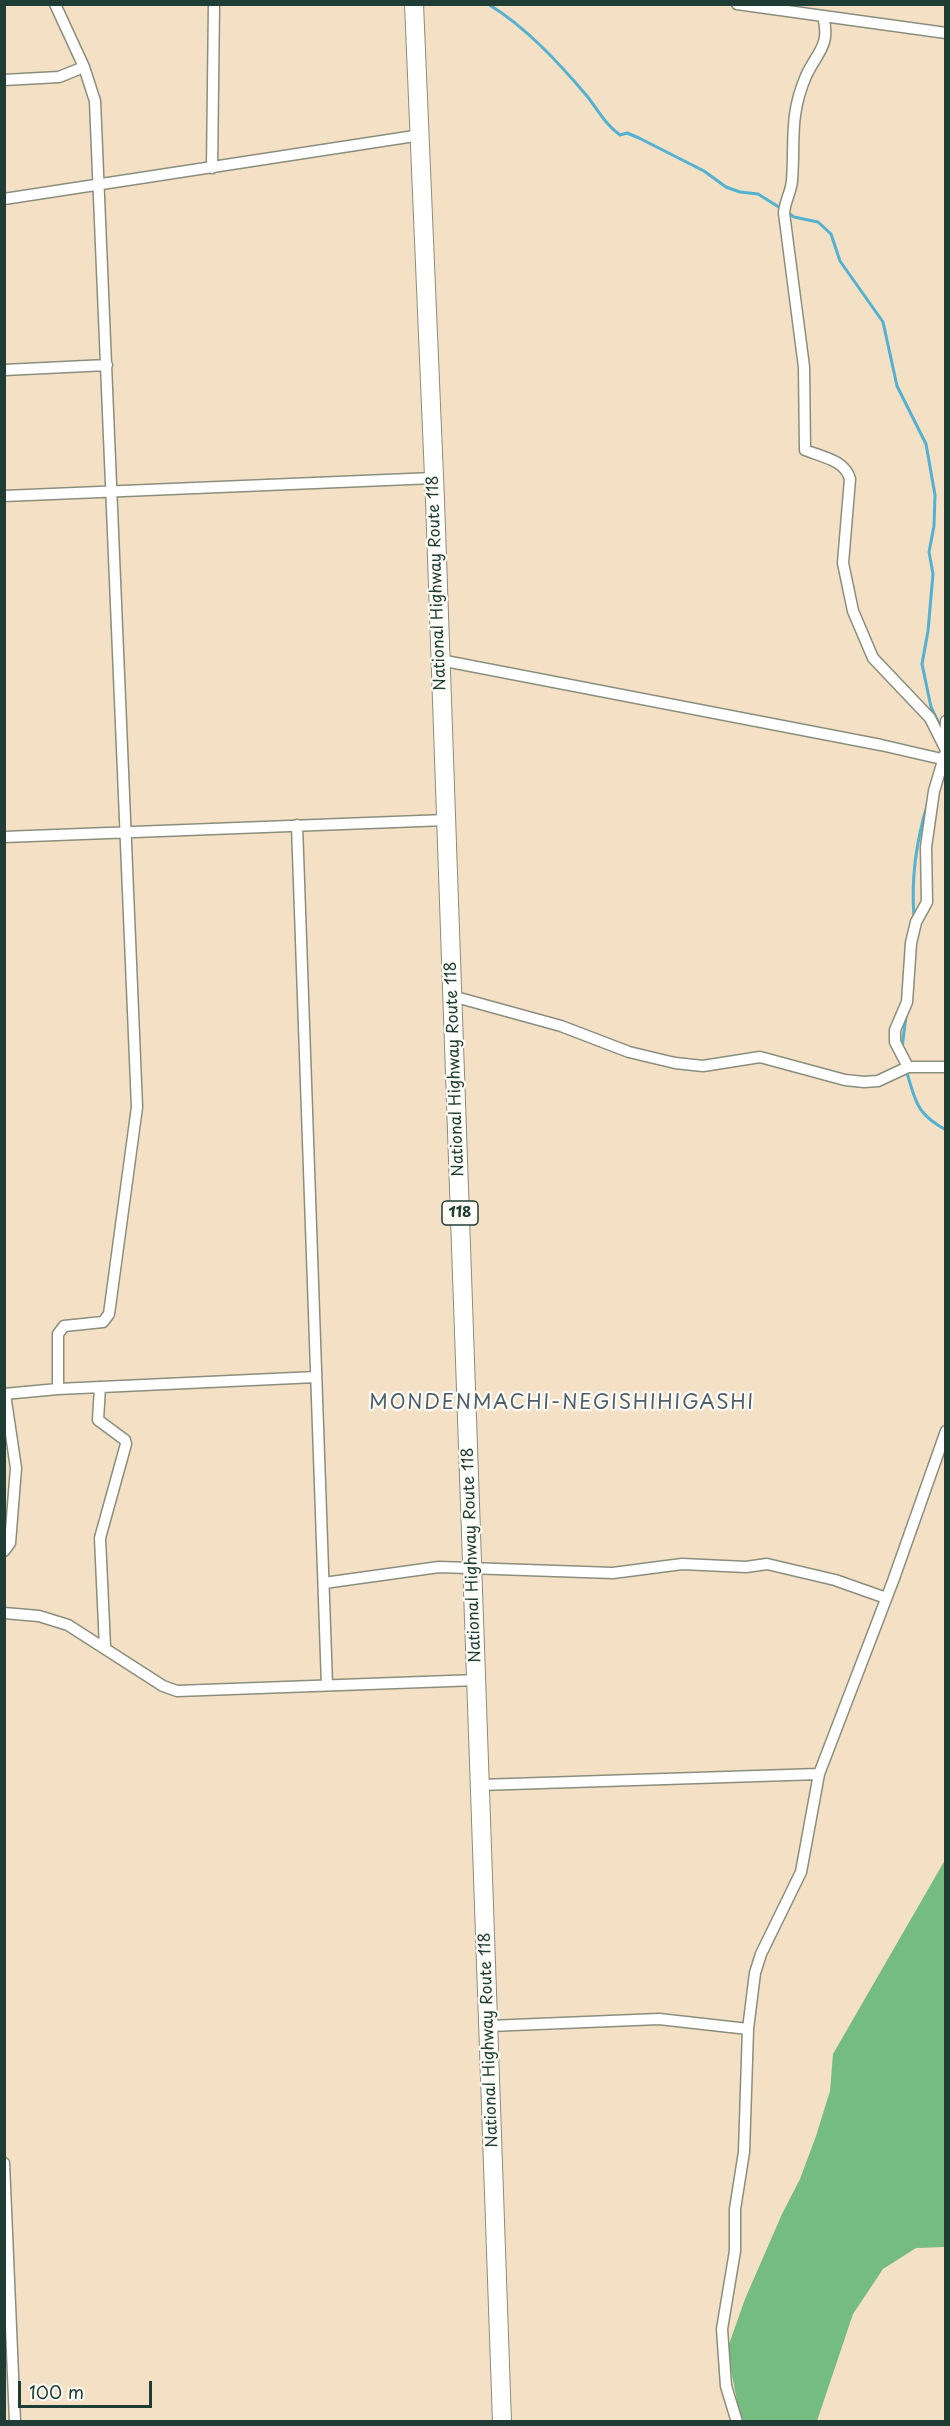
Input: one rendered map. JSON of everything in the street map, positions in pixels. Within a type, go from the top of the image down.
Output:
[{"type":"highway","name":"National Highway Route 118","points":[[414,4],[422,135],[502,2421]]},
{"type":"street","points":[[55,4],[84,67],[95,101],[136,1107],[130,1170],[109,1314],[103,1322],[64,1326],[61,1329],[58,1334],[58,1389]]},
{"type":"street","points":[[212,168],[214,4]]},
{"type":"street","points":[[738,4],[945,33]]},
{"type":"street","points":[[806,4],[819,15],[824,44],[808,73],[794,110],[792,185],[785,200],[784,213],[804,367],[805,450],[840,464],[848,470],[850,479],[843,563],[853,610],[873,658],[930,718],[945,750],[945,721]]},
{"type":"street","points":[[4,80],[59,77],[84,67]]},
{"type":"street","points":[[4,199],[422,135]]},
{"type":"street","points":[[4,370],[107,365]]},
{"type":"street","points":[[4,496],[434,478]]},
{"type":"street","points":[[440,660],[945,757],[934,790],[926,847],[927,902],[916,922],[911,944],[907,1002],[895,1030],[895,1042],[908,1067]]},
{"type":"street","points":[[4,837],[446,820]]},
{"type":"street","points":[[297,825],[327,1685]]},
{"type":"street","points":[[452,996],[561,1026],[629,1052],[675,1063],[703,1066],[760,1057],[845,1080],[864,1082],[878,1081],[908,1067],[945,1067]]},
{"type":"street","points":[[4,1551],[10,1543],[16,1468],[5,1394],[58,1389],[316,1377]]},
{"type":"street","points":[[100,1387],[98,1420],[125,1440],[126,1444],[100,1538],[105,1647]]},
{"type":"street","points":[[737,2421],[726,2386],[723,2329],[735,2251],[735,2209],[744,2152],[747,2030],[755,1973],[761,1954],[801,1872],[819,1774],[886,1598],[945,1431]]},
{"type":"street","points":[[324,1582],[439,1567],[613,1573],[682,1564],[746,1567],[767,1564],[835,1580],[886,1598]]},
{"type":"street","points":[[4,1613],[54,1619],[105,1647],[163,1686],[177,1691],[477,1680]]},
{"type":"street","points":[[480,1785],[819,1774]]},
{"type":"street","points":[[489,2026],[659,2019],[747,2030]]},
{"type":"street","points":[[4,2163],[15,2421]]},
{"type":"green space","points":[[945,1860],[945,2247],[916,2248],[883,2269],[853,2314],[817,2421],[741,2421],[727,2350],[745,2299],[800,2179],[816,2136],[830,2091],[833,2054]]},
{"type":"waterway","points":[[488,4],[516,23],[541,46],[587,96],[606,122],[620,135],[627,133],[639,138],[704,171],[726,187],[740,192],[758,194],[782,209]]},
{"type":"waterway","points":[[787,212],[794,217],[818,222],[831,234],[840,261],[883,322],[897,386],[926,444],[935,495],[934,526],[929,552],[933,574],[928,631],[922,664],[931,707],[940,726]]},
{"type":"waterway","points":[[914,917],[913,888],[916,859],[928,802]]},
{"type":"waterway","points":[[902,1048],[906,1016]]},
{"type":"waterway","points":[[906,1070],[922,1112],[946,1130]]},
{"type":"district","name":"MONDENMACHI-NEGISHIHIGASHI","points":[[562,1403]]}]
